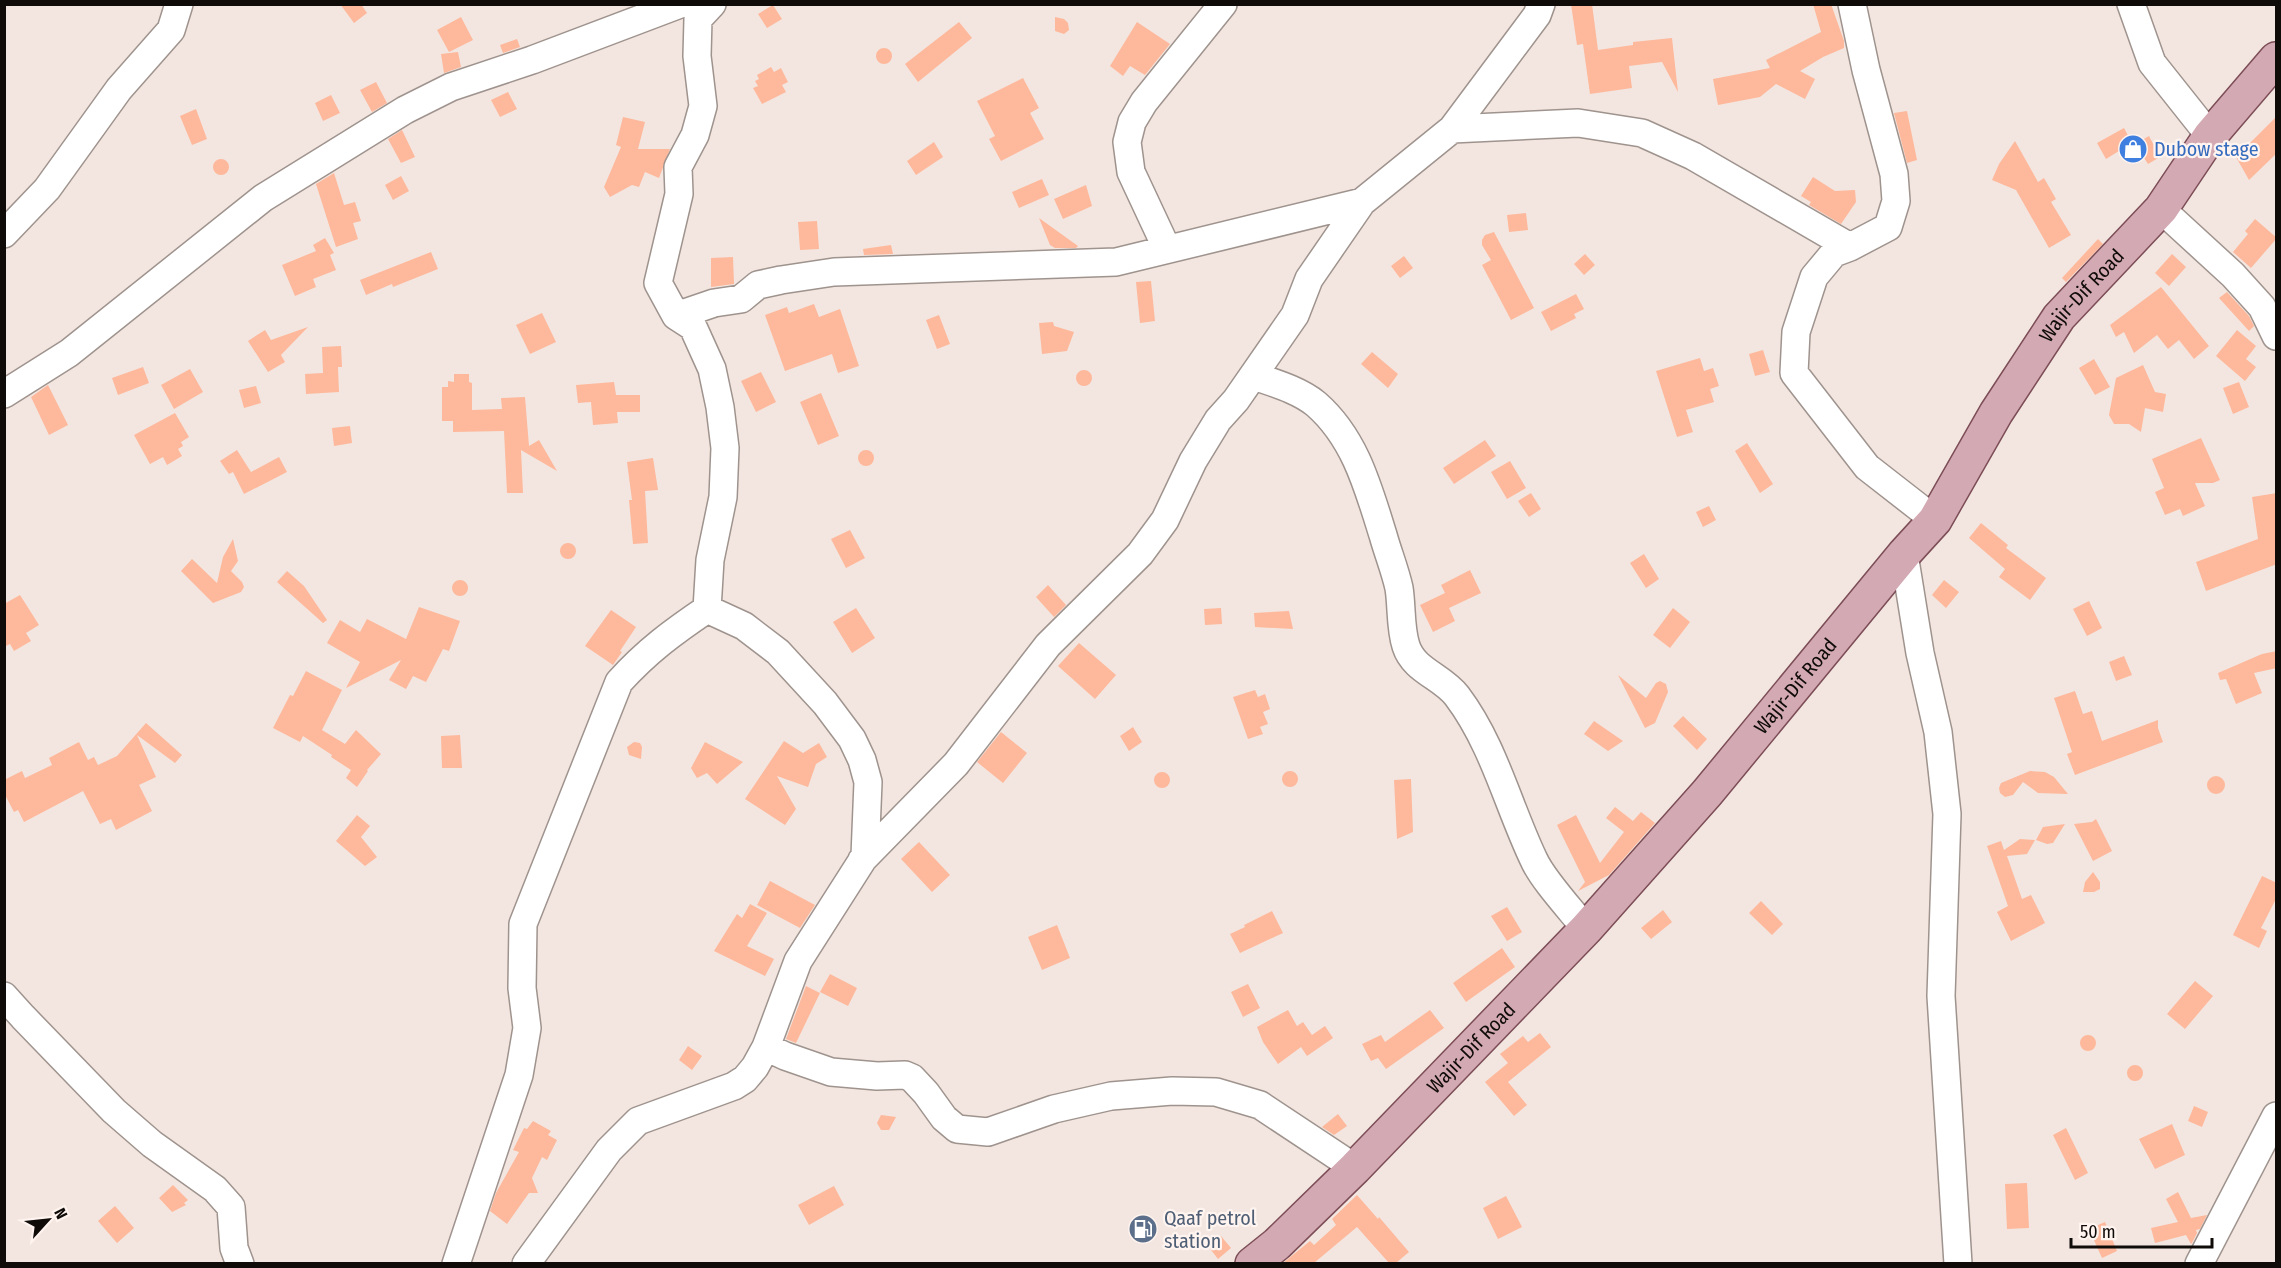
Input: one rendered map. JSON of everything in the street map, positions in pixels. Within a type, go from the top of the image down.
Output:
[{"type":"main road","name":"Wajir-Dif Road","points":[[1271,1257],[1586,929],[1707,794],[1904,554],[1935,520],[1996,413],[2059,317],[2161,209],[2210,136],[2277,58]]},
{"type":"street","points":[[4,234],[47,189],[119,89],[171,30],[179,4]]},
{"type":"street","points":[[4,394],[69,353],[263,198],[405,110],[451,87],[532,60],[680,4]]},
{"type":"street","points":[[707,609],[710,560],[723,497],[725,448],[720,407],[712,369],[693,327],[676,316],[658,283],[679,194],[678,166],[695,135],[703,106],[697,56],[698,19],[712,4]]},
{"type":"street","points":[[1167,249],[1131,172],[1127,142],[1132,122],[1144,102],[1223,4]]},
{"type":"street","points":[[862,860],[956,764],[1048,645],[1140,554],[1164,520],[1193,462],[1218,420],[1236,400],[1295,315],[1309,279],[1362,202],[1452,129],[1537,15],[1541,4]]},
{"type":"street","points":[[1852,4],[1866,70],[1894,174],[1896,201],[1887,227],[1834,253],[1814,277],[1796,332],[1794,373],[1867,467],[1935,520]]},
{"type":"street","points":[[2131,4],[2152,63],[2210,136]]},
{"type":"street","points":[[1452,129],[1578,123],[1642,133],[1693,156],[1850,247]]},
{"type":"street","points":[[676,316],[714,303],[741,299],[758,285],[834,272],[1116,262],[1362,202]]},
{"type":"street","points":[[2161,209],[2233,275],[2262,307],[2277,336]]},
{"type":"street","points":[[1254,375],[1314,402],[1338,426],[1356,456],[1369,489],[1398,588],[1406,647],[1418,666],[1440,679],[1456,694],[1473,719],[1486,743],[1535,863],[1586,929]]},
{"type":"street","points":[[1904,554],[1920,653],[1938,732],[1947,814],[1941,996],[1958,1263]]},
{"type":"street","points":[[526,1263],[609,1149],[638,1121],[734,1086],[750,1073],[765,1047],[798,961],[865,856],[868,782],[862,760],[852,739],[825,703],[778,652],[744,626],[707,609]]},
{"type":"street","points":[[456,1263],[519,1075],[527,1028],[522,988],[523,924],[619,682],[642,656],[707,609]]},
{"type":"street","points":[[4,996],[114,1111],[152,1144],[214,1189],[226,1201],[231,1207],[234,1248],[240,1263]]},
{"type":"street","points":[[765,1047],[831,1072],[912,1078],[944,1118],[957,1128],[988,1132],[1054,1109],[1111,1096],[1172,1091],[1216,1092],[1260,1105],[1355,1168]]},
{"type":"street","points":[[2199,1263],[2277,1116]]},
{"type":"building","points":[[340,4],[361,4],[367,13],[354,23]]},
{"type":"building","points":[[1571,4],[1592,4],[1598,50],[1633,45],[1633,42],[1672,38],[1678,92],[1662,62],[1629,66],[1632,88],[1590,94],[1583,44],[1577,45]]},
{"type":"building","points":[[1813,4],[1831,4],[1844,41],[1844,48],[1800,71],[1815,79],[1805,99],[1776,84],[1760,97],[1718,105],[1713,79],[1770,68],[1766,60],[1821,32]]},
{"type":"building","points":[[773,5],[782,19],[767,28],[758,14]]},
{"type":"building","points":[[461,17],[473,40],[449,52],[437,30]]},
{"type":"building","points":[[1055,17],[1064,19],[1068,23],[1069,30],[1064,34],[1055,31]]},
{"type":"building","points":[[959,22],[972,38],[918,82],[905,64]]},
{"type":"building","points":[[1137,22],[1170,44],[1145,75],[1130,66],[1123,76],[1110,66]]},
{"type":"building","points":[[517,39],[520,47],[503,53],[500,45]]},
{"type":"building","points":[[884,48],[890,50],[892,56],[890,62],[884,64],[878,62],[876,56],[878,50]]},
{"type":"building","points":[[458,52],[461,67],[444,73],[441,54]]},
{"type":"building","points":[[771,67],[774,72],[781,68],[788,82],[782,85],[786,92],[762,104],[753,88],[758,86],[755,81],[759,79],[757,75]]},
{"type":"building","points":[[1023,78],[1039,108],[1030,113],[1044,139],[1001,161],[989,139],[995,136],[977,101]]},
{"type":"building","points":[[376,82],[387,103],[372,112],[360,90]]},
{"type":"building","points":[[508,92],[517,109],[500,117],[491,100]]},
{"type":"building","points":[[331,95],[340,113],[323,121],[315,103]]},
{"type":"building","points":[[196,109],[207,139],[192,145],[180,116]]},
{"type":"building","points":[[1907,111],[1917,160],[1907,163],[1894,113]]},
{"type":"building","points":[[2277,116],[2277,153],[2249,180],[2236,157]]},
{"type":"building","points":[[623,117],[645,122],[638,149],[670,149],[659,178],[645,172],[639,187],[632,185],[610,197],[604,187],[621,147],[616,145]]},
{"type":"building","points":[[2124,128],[2132,143],[2106,159],[2097,143]]},
{"type":"building","points":[[402,130],[415,157],[401,163],[388,139]]},
{"type":"building","points":[[2149,136],[2160,157],[2148,164],[2135,144]]},
{"type":"building","points":[[2015,141],[2038,182],[2044,178],[2056,199],[2051,202],[2071,235],[2049,248],[2016,190],[1992,180],[1999,164]]},
{"type":"building","points":[[934,142],[943,157],[916,175],[907,161]]},
{"type":"building","points":[[221,159],[227,161],[229,167],[227,173],[221,175],[215,173],[213,167],[215,161]]},
{"type":"building","points":[[334,173],[344,205],[355,202],[361,221],[353,223],[358,239],[336,247],[316,184]]},
{"type":"building","points":[[401,176],[409,191],[393,200],[385,185]]},
{"type":"building","points":[[1813,177],[1835,191],[1855,190],[1856,202],[1841,224],[1809,205],[1811,202],[1801,196]]},
{"type":"building","points":[[1042,179],[1049,195],[1019,208],[1012,192]]},
{"type":"building","points":[[1086,185],[1092,206],[1063,219],[1054,199]]},
{"type":"building","points":[[1526,213],[1528,230],[1509,232],[1507,215]]},
{"type":"building","points":[[1039,218],[1078,246],[1076,248],[1055,248],[1050,245]]},
{"type":"building","points":[[2255,219],[2277,238],[2251,268],[2233,252],[2248,234],[2245,231]]},
{"type":"building","points":[[817,221],[819,249],[800,250],[798,222]]},
{"type":"building","points":[[1494,232],[1534,308],[1511,320],[1482,265],[1491,260],[1482,245],[1482,240],[1485,235]]},
{"type":"building","points":[[325,238],[334,253],[330,255],[336,270],[313,279],[316,287],[295,296],[282,265],[316,251],[313,245]]},
{"type":"building","points":[[2098,239],[2103,244],[2066,282],[2062,278]]},
{"type":"building","points":[[891,245],[893,254],[864,255],[863,249]]},
{"type":"building","points":[[431,252],[438,269],[366,295],[360,280]]},
{"type":"building","points":[[1585,254],[1595,265],[1584,275],[1574,264]]},
{"type":"building","points":[[2172,254],[2186,267],[2169,286],[2155,273]]},
{"type":"building","points":[[1404,256],[1413,268],[1400,278],[1391,266]]},
{"type":"building","points":[[733,257],[734,284],[711,287],[711,258]]},
{"type":"building","points":[[1151,281],[1155,321],[1140,323],[1136,282]]},
{"type":"building","points":[[2161,287],[2209,346],[2194,359],[2179,340],[2168,349],[2157,335],[2134,353],[2124,332],[2116,337],[2110,325]]},
{"type":"building","points":[[2227,292],[2249,316],[2254,326],[2249,331],[2219,298]]},
{"type":"building","points":[[1576,294],[1584,309],[1574,314],[1576,318],[1551,331],[1541,312]]},
{"type":"building","points":[[814,304],[819,317],[840,309],[859,366],[838,373],[832,354],[785,371],[765,315],[787,307],[789,313]]},
{"type":"building","points":[[542,313],[556,342],[530,354],[516,325]]},
{"type":"building","points":[[939,315],[950,344],[937,349],[926,320]]},
{"type":"building","points":[[1053,322],[1054,326],[1074,332],[1067,351],[1042,354],[1039,323]]},
{"type":"building","points":[[308,327],[281,355],[285,362],[268,372],[248,341],[265,330],[271,340]]},
{"type":"building","points":[[2237,330],[2256,346],[2246,359],[2256,367],[2245,381],[2216,356]]},
{"type":"building","points":[[341,346],[342,367],[338,367],[339,392],[306,394],[305,374],[323,373],[322,347]]},
{"type":"building","points":[[1763,350],[1770,372],[1755,376],[1749,354]]},
{"type":"building","points":[[1372,352],[1398,374],[1388,388],[1361,364]]},
{"type":"building","points":[[1700,358],[1704,371],[1713,368],[1719,386],[1710,389],[1714,402],[1686,410],[1693,432],[1677,437],[1656,371]]},
{"type":"building","points":[[2094,359],[2110,387],[2095,395],[2079,368]]},
{"type":"building","points":[[2143,365],[2155,392],[2166,394],[2163,412],[2145,408],[2141,432],[2129,424],[2114,424],[2109,415],[2116,378]]},
{"type":"building","points":[[143,367],[149,383],[118,395],[112,378]]},
{"type":"building","points":[[190,369],[203,392],[174,409],[161,385]]},
{"type":"building","points":[[1084,370],[1090,372],[1092,378],[1090,384],[1084,386],[1078,384],[1076,378],[1078,372]]},
{"type":"building","points":[[761,372],[776,402],[756,412],[741,381]]},
{"type":"building","points":[[454,374],[469,374],[469,382],[472,383],[472,410],[502,409],[501,398],[525,397],[529,446],[539,440],[557,471],[521,450],[523,493],[507,493],[504,431],[453,432],[453,421],[442,421],[442,387],[448,387],[448,381],[454,382]]},
{"type":"building","points":[[614,382],[616,395],[640,395],[640,412],[617,412],[618,423],[593,425],[591,402],[578,403],[576,385]]},
{"type":"building","points":[[2239,382],[2249,407],[2233,414],[2223,388]]},
{"type":"building","points":[[48,385],[68,425],[49,435],[31,397]]},
{"type":"building","points":[[256,386],[261,403],[244,408],[239,390]]},
{"type":"building","points":[[821,393],[839,436],[818,445],[800,402]]},
{"type":"building","points":[[175,413],[189,437],[181,442],[183,446],[178,449],[182,456],[167,465],[163,457],[150,464],[134,435]]},
{"type":"building","points":[[350,426],[352,443],[334,446],[332,428]]},
{"type":"building","points":[[2201,438],[2220,480],[2213,483],[2195,483],[2205,506],[2183,516],[2180,509],[2165,515],[2155,492],[2164,488],[2152,459]]},
{"type":"building","points":[[1485,440],[1496,456],[1454,484],[1443,468]]},
{"type":"building","points":[[1747,443],[1773,484],[1760,493],[1735,451]]},
{"type":"building","points":[[237,450],[251,472],[279,457],[287,472],[244,494],[233,472],[229,474],[220,461]]},
{"type":"building","points":[[866,450],[872,452],[874,458],[872,464],[866,466],[860,464],[858,458],[860,452]]},
{"type":"building","points":[[653,458],[658,490],[645,491],[648,543],[633,544],[629,500],[632,500],[627,462]]},
{"type":"building","points":[[1510,461],[1526,488],[1507,499],[1491,472]]},
{"type":"building","points":[[1531,493],[1541,509],[1529,517],[1518,501]]},
{"type":"building","points":[[2277,493],[2277,564],[2206,591],[2196,562],[2258,539],[2252,497]]},
{"type":"building","points":[[1709,506],[1716,520],[1703,527],[1696,512]]},
{"type":"building","points":[[1981,523],[2008,545],[2006,548],[2046,578],[2030,600],[1999,577],[2005,569],[1969,538]]},
{"type":"building","points":[[850,530],[865,558],[846,568],[831,539]]},
{"type":"building","points":[[233,539],[238,561],[231,571],[244,587],[241,592],[213,603],[181,571],[192,559],[217,583],[223,557]]},
{"type":"building","points":[[568,543],[576,551],[568,559],[560,551]]},
{"type":"building","points":[[1644,554],[1659,579],[1646,588],[1630,563]]},
{"type":"building","points":[[1470,570],[1481,593],[1449,608],[1455,621],[1433,632],[1420,605],[1445,593],[1441,585]]},
{"type":"building","points":[[287,571],[304,586],[327,620],[323,623],[277,582]]},
{"type":"building","points":[[460,580],[468,588],[460,596],[452,588]]},
{"type":"building","points":[[1944,580],[1959,592],[1946,608],[1932,595]]},
{"type":"building","points":[[1048,585],[1066,605],[1054,617],[1036,597]]},
{"type":"building","points":[[20,595],[39,625],[26,633],[31,641],[14,651],[10,644],[4,647],[4,604]]},
{"type":"building","points":[[2089,601],[2102,628],[2087,636],[2073,609]]},
{"type":"building","points":[[419,607],[460,621],[449,651],[443,649],[426,682],[413,676],[406,689],[389,680],[401,660],[346,688],[360,662],[327,643],[340,620],[360,632],[367,619],[406,639]]},
{"type":"building","points":[[856,608],[875,638],[852,653],[833,622]]},
{"type":"building","points":[[1221,608],[1222,624],[1205,625],[1204,609]]},
{"type":"building","points":[[1673,608],[1690,622],[1670,648],[1653,635]]},
{"type":"building","points":[[611,610],[636,627],[613,665],[585,646]]},
{"type":"building","points":[[1289,611],[1293,629],[1255,627],[1254,613]]},
{"type":"building","points":[[1079,643],[1116,675],[1095,699],[1058,666]]},
{"type":"building","points":[[2277,651],[2277,668],[2254,673],[2262,693],[2236,704],[2226,679],[2220,680],[2218,673],[2262,654]]},
{"type":"building","points":[[2124,656],[2132,675],[2116,681],[2109,662]]},
{"type":"building","points":[[306,671],[342,690],[322,730],[345,744],[356,730],[381,754],[367,770],[357,787],[346,778],[351,770],[331,757],[332,755],[303,736],[300,742],[273,728],[290,695],[293,696]]},
{"type":"building","points":[[1618,675],[1646,698],[1656,683],[1660,681],[1666,684],[1668,692],[1655,723],[1645,728]]},
{"type":"building","points":[[1255,690],[1258,697],[1265,694],[1270,709],[1263,712],[1268,724],[1260,727],[1263,734],[1248,739],[1233,697]]},
{"type":"building","points":[[2075,691],[2083,714],[2092,711],[2102,741],[2158,720],[2163,742],[2075,775],[2067,754],[2072,752],[2054,698]]},
{"type":"building","points":[[1683,716],[1707,739],[1697,750],[1673,726]]},
{"type":"building","points":[[1594,721],[1623,741],[1608,751],[1584,734]]},
{"type":"building","points":[[146,723],[182,755],[175,763],[137,735],[156,777],[139,785],[152,811],[116,830],[111,819],[100,824],[83,791],[24,822],[18,810],[14,812],[4,793],[4,780],[22,771],[25,778],[52,765],[49,758],[79,742],[88,760],[94,757],[98,765],[117,756]]},
{"type":"building","points":[[1133,727],[1142,742],[1129,751],[1120,736]]},
{"type":"building","points":[[1001,732],[1027,753],[1003,783],[977,762]]},
{"type":"building","points":[[460,735],[462,768],[442,768],[441,736]]},
{"type":"building","points":[[784,741],[803,753],[819,743],[827,757],[816,764],[808,787],[777,776],[796,809],[785,825],[745,799]]},
{"type":"building","points":[[634,742],[640,743],[642,747],[641,759],[629,755],[627,747]]},
{"type":"building","points":[[705,742],[743,762],[717,784],[707,773],[697,778],[691,768]]},
{"type":"building","points":[[1290,771],[1296,773],[1298,779],[1296,785],[1290,787],[1284,785],[1282,779],[1284,773]]},
{"type":"building","points":[[2030,771],[2045,772],[2054,777],[2068,794],[2038,793],[2023,782],[2013,795],[2005,797],[2000,793],[2001,783]]},
{"type":"building","points":[[1162,772],[1168,774],[1170,780],[1168,786],[1162,788],[1156,786],[1154,780],[1156,774]]},
{"type":"building","points":[[2216,776],[2222,779],[2225,785],[2222,791],[2216,794],[2210,791],[2207,785],[2210,779]]},
{"type":"building","points":[[1411,779],[1413,832],[1397,839],[1394,780]]},
{"type":"building","points":[[1615,807],[1633,821],[1641,812],[1655,823],[1609,875],[1578,891],[1585,882],[1557,825],[1576,815],[1600,863],[1624,832],[1606,818]]},
{"type":"building","points":[[357,815],[370,826],[361,837],[377,857],[365,866],[336,841]]},
{"type":"building","points":[[2096,819],[2112,851],[2093,861],[2074,824],[2092,822]]},
{"type":"building","points":[[2065,824],[2053,843],[2047,844],[2036,840],[2043,827]]},
{"type":"building","points":[[2020,839],[2035,840],[2027,854],[2007,856],[2022,899],[2031,895],[2045,923],[2011,941],[1997,912],[2008,906],[1987,846],[2001,841],[2004,850]]},
{"type":"building","points":[[919,842],[950,875],[932,892],[901,859]]},
{"type":"building","points":[[2093,872],[2100,882],[2100,889],[2094,892],[2083,892],[2085,882]]},
{"type":"building","points":[[2262,876],[2277,883],[2277,897],[2261,928],[2267,931],[2259,948],[2233,935]]},
{"type":"building","points":[[770,881],[815,905],[800,928],[757,905]]},
{"type":"building","points":[[1761,901],[1783,924],[1772,935],[1749,913]]},
{"type":"building","points":[[750,904],[767,913],[747,946],[774,959],[765,976],[714,951],[737,914],[742,918]]},
{"type":"building","points":[[1507,907],[1522,932],[1507,941],[1491,916]]},
{"type":"building","points":[[1663,910],[1672,922],[1651,939],[1641,928]]},
{"type":"building","points":[[1272,911],[1283,933],[1240,953],[1230,934]]},
{"type":"building","points":[[1057,925],[1070,958],[1042,970],[1028,937]]},
{"type":"building","points":[[1502,948],[1515,967],[1466,1002],[1453,983]]},
{"type":"building","points":[[830,974],[857,988],[848,1006],[820,992]]},
{"type":"building","points":[[2195,981],[2213,996],[2185,1029],[2167,1014]]},
{"type":"building","points":[[1248,984],[1260,1008],[1243,1017],[1231,992]]},
{"type":"building","points":[[806,986],[820,993],[796,1043],[786,1039]]},
{"type":"building","points":[[1288,1010],[1297,1026],[1303,1022],[1312,1035],[1325,1026],[1333,1038],[1307,1056],[1301,1047],[1278,1064],[1263,1042],[1257,1027]]},
{"type":"building","points":[[1430,1010],[1444,1028],[1386,1069],[1378,1058],[1371,1061],[1362,1044],[1381,1035],[1385,1042]]},
{"type":"building","points":[[1540,1033],[1551,1047],[1508,1082],[1527,1105],[1514,1116],[1485,1082],[1508,1063],[1500,1054],[1523,1036],[1528,1042]]},
{"type":"building","points":[[2088,1035],[2096,1043],[2088,1051],[2080,1043]]},
{"type":"building","points":[[688,1046],[702,1056],[692,1070],[679,1060]]},
{"type":"building","points":[[2135,1065],[2141,1067],[2143,1073],[2141,1079],[2135,1081],[2129,1079],[2127,1073],[2129,1067]]},
{"type":"building","points":[[2194,1106],[2208,1112],[2202,1127],[2188,1121]]},
{"type":"building","points":[[1338,1114],[1347,1126],[1334,1135],[1322,1127]]},
{"type":"building","points":[[881,1115],[896,1117],[889,1130],[881,1130],[877,1123]]},
{"type":"building","points":[[533,1121],[551,1131],[548,1135],[557,1140],[547,1160],[542,1157],[532,1178],[538,1193],[529,1193],[507,1224],[490,1211],[496,1193],[519,1152],[513,1150],[524,1128],[527,1129]]},
{"type":"building","points":[[2172,1124],[2185,1155],[2155,1169],[2139,1139]]},
{"type":"building","points":[[2066,1128],[2088,1173],[2075,1180],[2053,1135]]},
{"type":"building","points":[[2027,1183],[2029,1228],[2007,1229],[2005,1184]]},
{"type":"building","points":[[173,1185],[188,1200],[184,1203],[186,1205],[172,1212],[159,1198]]},
{"type":"building","points":[[834,1186],[844,1205],[809,1225],[798,1205]]},
{"type":"building","points":[[2178,1192],[2191,1218],[2207,1215],[2200,1229],[2196,1230],[2197,1233],[2191,1244],[2186,1235],[2155,1243],[2151,1228],[2178,1222],[2166,1199]]},
{"type":"building","points":[[1357,1195],[1409,1252],[1396,1263],[1389,1263],[1357,1227],[1314,1263],[1283,1263],[1310,1241],[1314,1245],[1336,1225],[1332,1219]]},
{"type":"building","points":[[1506,1196],[1522,1227],[1498,1239],[1483,1208]]},
{"type":"building","points":[[115,1206],[134,1228],[117,1243],[98,1221]]},
{"type":"building","points":[[2105,1222],[2117,1251],[2102,1258],[2089,1229]]},
{"type":"building","points":[[1221,1236],[1231,1248],[1218,1259],[1208,1246]]},
{"type":"place","name":"Dubow stage","points":[[2133,149]]},
{"type":"place","name":"Qaaf petrol station","points":[[1143,1229]]}]
